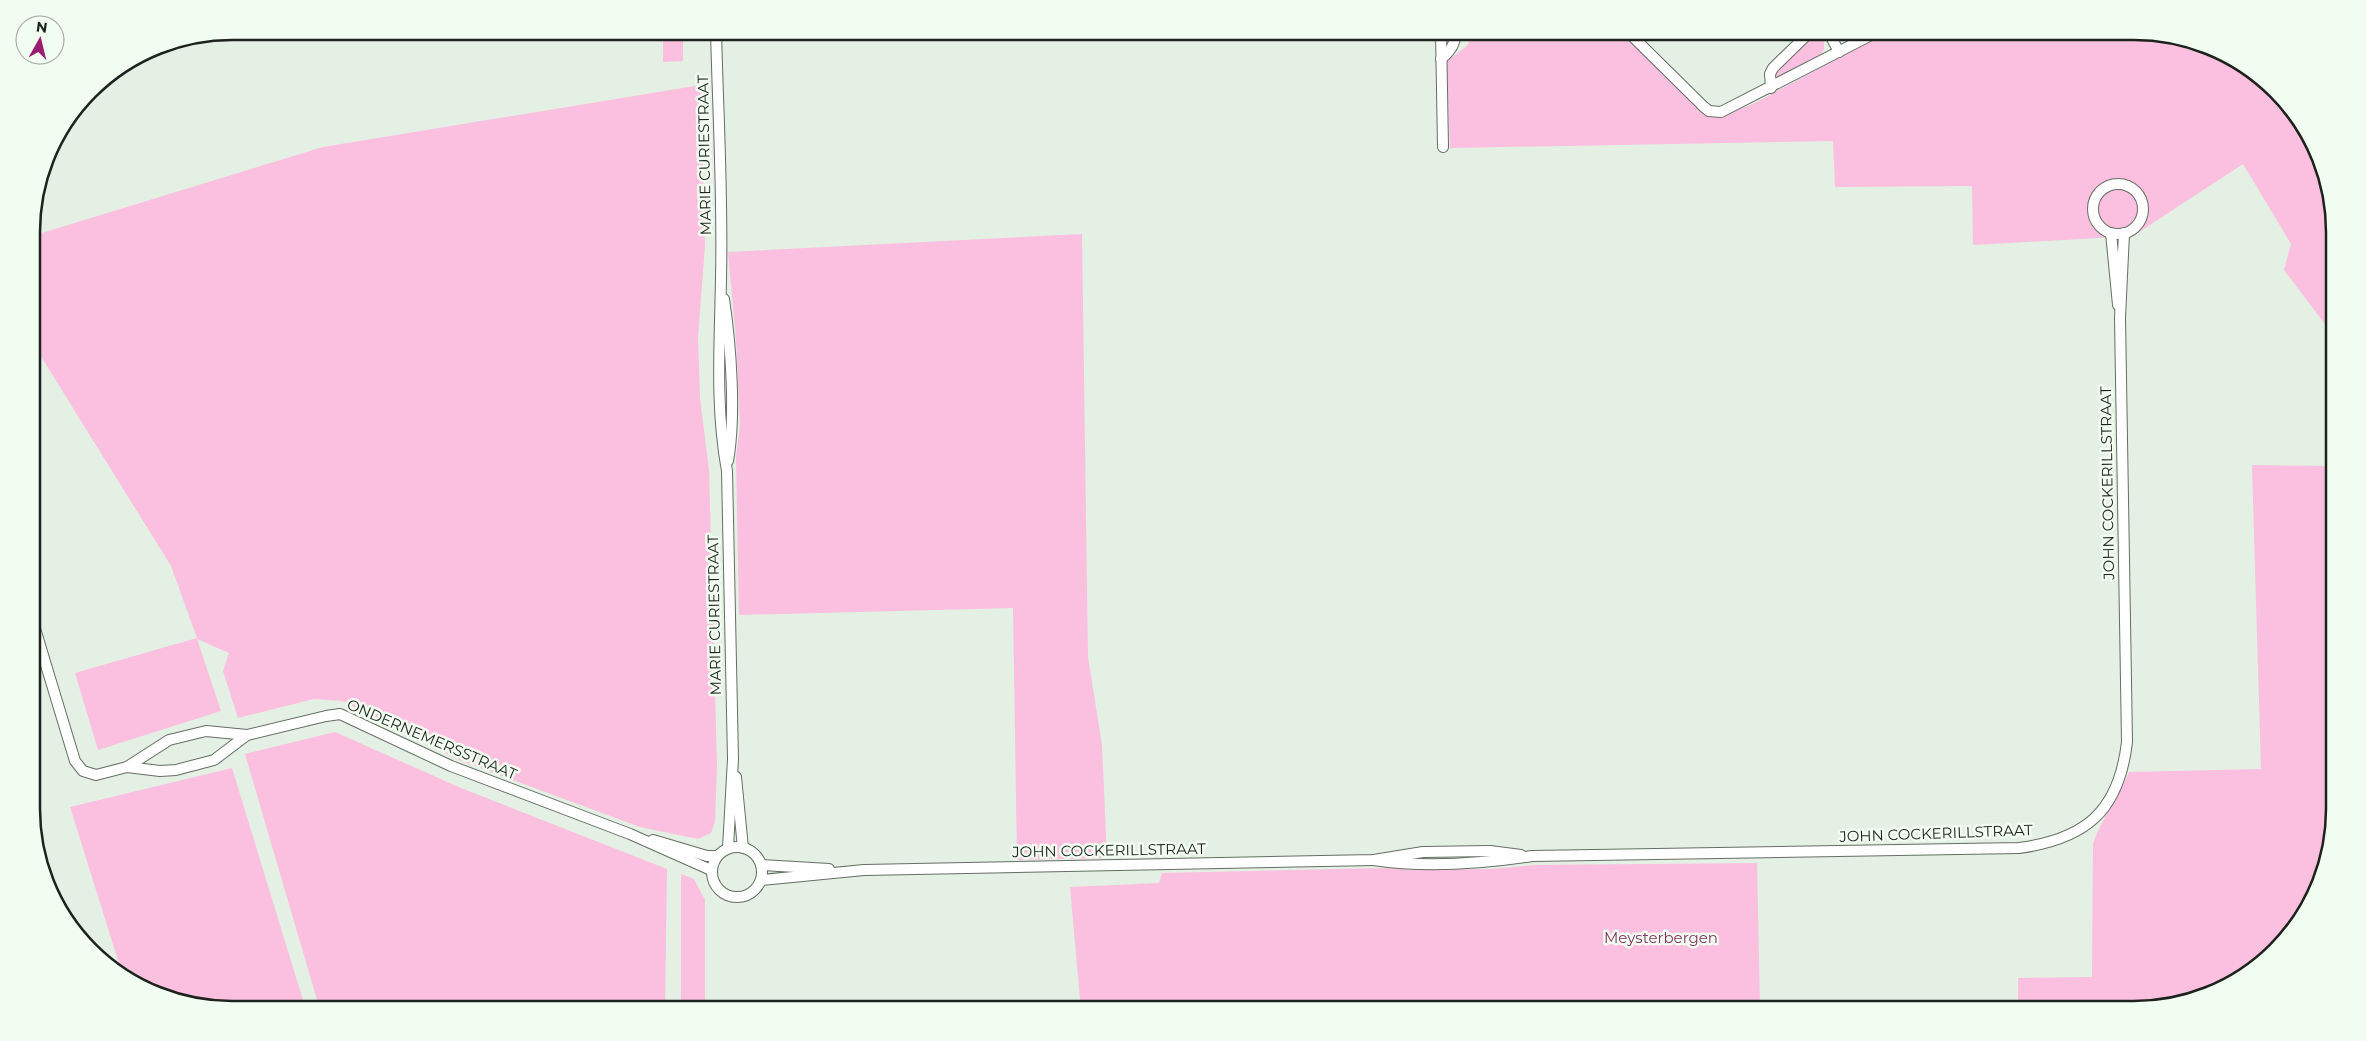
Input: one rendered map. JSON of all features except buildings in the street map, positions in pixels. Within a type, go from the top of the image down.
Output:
[{"type":"street","name":"MARIE CURIESTRAAT","points":[[716,40],[721,278],[718,340],[720,421],[726,471],[733,759]]},
{"type":"street","points":[[1441,40],[1443,147]]},
{"type":"street","points":[[1441,59],[1452,49],[1454,40]]},
{"type":"street","points":[[1636,40],[1709,111],[1721,112],[1862,40]]},
{"type":"street","points":[[1771,88],[1770,74],[1773,68],[1802,40]]},
{"type":"street","points":[[1833,40],[1839,52]]},
{"type":"street","points":[[2120,184],[2136,190],[2143,205],[2139,223],[2124,233],[2111,232],[2098,223],[2094,216],[2094,200],[2104,188],[2120,184]]},
{"type":"street","name":"JOHN COCKERILLSTRAAT","points":[[2111,232],[2115,290],[2120,318]]},
{"type":"street","name":"JOHN COCKERILLSTRAAT","points":[[761,880],[845,871],[1374,860],[1432,852],[1490,851],[1532,856],[2019,848],[2059,840],[2092,822],[2104,808],[2120,777],[2127,742],[2120,318],[2124,233]]},
{"type":"street","name":"ONDERNEMERSSTRAAT","points":[[40,647],[78,766],[82,772],[96,775],[127,767],[176,770],[214,760],[247,735]]},
{"type":"street","name":"ONDERNEMERSSTRAAT","points":[[127,767],[168,740],[206,732],[247,735],[340,714],[459,770],[630,834],[711,870]]},
{"type":"street","points":[[733,759],[743,848]]},
{"type":"street","points":[[728,848],[733,759]]},
{"type":"street","name":"ONDERNEMERSSTRAAT","points":[[630,834],[707,856],[717,856]]},
{"type":"street","points":[[728,848],[743,848],[757,857],[761,865],[761,880],[752,893],[736,898],[728,896],[715,886],[711,870],[717,856],[728,848]]},
{"type":"street","name":"JOHN COCKERILLSTRAAT","points":[[761,865],[845,871]]},
{"type":"green space","points":[[663,40],[683,40],[683,61],[663,62]]},
{"type":"green space","points":[[1470,40],[1629,40],[1706,115],[1719,117],[1753,104],[1872,40],[2146,40],[2196,50],[2241,72],[2261,88],[2294,125],[2306,147],[2316,170],[2326,220],[2326,328],[2325,324],[2284,270],[2291,244],[2243,164],[2133,236],[1973,245],[1972,186],[1835,187],[1833,141],[1450,148],[1447,61],[1467,46]]},
{"type":"green space","points":[[1811,40],[1824,40],[1824,49],[1821,54],[1778,77],[1776,76],[1777,71]]},
{"type":"green space","points":[[701,85],[705,246],[698,337],[700,398],[709,470],[717,765],[715,822],[711,833],[698,839],[640,827],[459,760],[343,701],[314,699],[238,718],[223,671],[229,653],[197,639],[221,711],[98,750],[75,673],[197,638],[171,566],[40,355],[40,234],[323,147]]},
{"type":"green space","points":[[1082,234],[1088,657],[1102,745],[1107,858],[1017,860],[1013,608],[739,615],[736,457],[740,425],[736,339],[728,252]]},
{"type":"green space","points":[[2252,465],[2326,466],[2326,821],[2316,871],[2294,916],[2270,945],[2241,969],[2196,991],[2146,1001],[2018,1001],[2018,978],[2092,977],[2093,843],[2129,772],[2261,769]]},
{"type":"green space","points":[[335,732],[461,788],[667,869],[665,1001],[317,1001],[245,754]]},
{"type":"green space","points":[[232,768],[303,1001],[220,1001],[195,997],[170,991],[147,981],[119,965],[70,807]]},
{"type":"green space","name":"Meysterbergen","points":[[1757,863],[1760,1001],[1080,1001],[1070,887],[1159,883],[1162,873],[1383,868],[1412,870],[1492,869],[1533,865]]},
{"type":"green space","points":[[681,874],[694,879],[705,900],[705,1001],[681,1001]]}]
